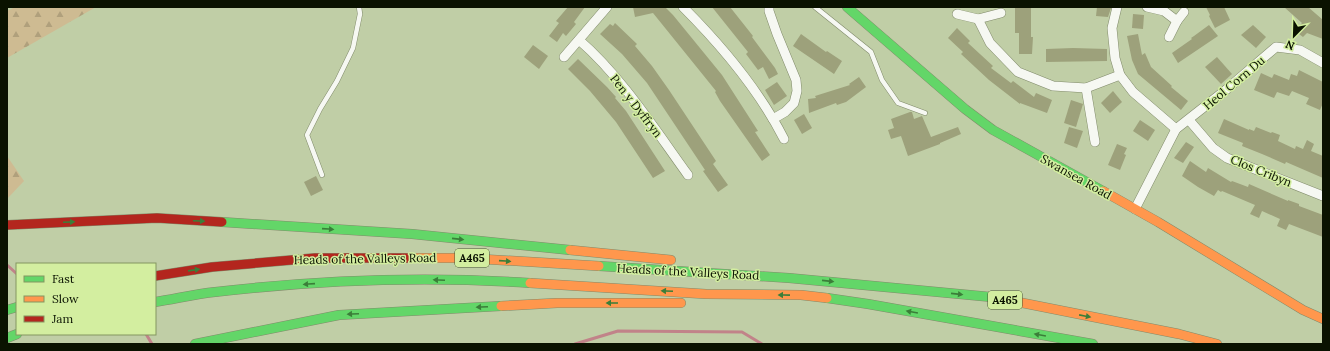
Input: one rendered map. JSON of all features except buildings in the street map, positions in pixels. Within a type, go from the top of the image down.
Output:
[{"type":"main road","name":"Swansea Road","points":[[847,7],[965,108],[993,130],[1135,209],[1303,310],[1323,319]]},
{"type":"main road","points":[[7,225],[157,218],[412,234],[680,261]]},
{"type":"main road","name":"Heads of the Valleys Road","points":[[156,276],[212,267],[315,258],[464,258],[789,278],[991,297],[1179,334],[1217,344]]},
{"type":"main road","points":[[755,267],[770,268],[789,278]]},
{"type":"main road","name":"Heads of the Valleys Road","points":[[156,302],[214,292],[310,284],[416,279],[515,282],[706,294],[801,295],[868,304],[1093,344]]},
{"type":"main road","points":[[195,344],[339,315],[557,303],[681,303],[706,294]]},
{"type":"street","points":[[564,57],[607,7]]},
{"type":"street","points":[[683,7],[700,24],[751,86],[774,119],[784,139]]},
{"type":"street","points":[[769,7],[777,34],[796,80],[797,91],[794,102],[785,112],[774,119]]},
{"type":"street","points":[[1117,7],[1112,28],[1115,58],[1120,75],[1133,92],[1176,129],[1135,209]]},
{"type":"street","points":[[1147,7],[1164,11],[1177,22]]},
{"type":"street","points":[[1169,37],[1184,12]]},
{"type":"street","points":[[956,14],[978,19],[1001,13]]},
{"type":"street","points":[[978,19],[990,43],[1018,72],[1053,86],[1086,88],[1120,75]]},
{"type":"street","name":"Pen y Dyffryn","points":[[579,40],[616,79],[688,175]]},
{"type":"street","name":"Heol Corn Du","points":[[1176,129],[1227,89],[1276,47],[1300,50],[1323,63]]},
{"type":"street","points":[[1086,88],[1095,142]]},
{"type":"street","name":"Clos Cribyn","points":[[1189,120],[1213,148],[1226,158],[1323,196]]},
{"type":"lane","points":[[322,175],[307,135],[320,109],[338,81],[353,48],[360,14],[359,7]]},
{"type":"lane","points":[[815,7],[871,52],[882,80],[898,103],[925,113]]},
{"type":"green space","points":[[15,7],[96,7],[7,58],[7,11]]},
{"type":"green space","points":[[7,156],[24,181],[7,199]]},
{"type":"waterway","points":[[7,265],[16,273]]},
{"type":"waterway","points":[[575,344],[618,331],[742,332],[762,344]]},
{"type":"waterway","points":[[147,335],[152,344]]},
{"type":"traffic: fast","points":[[847,7],[965,109],[993,130],[1103,191]]},
{"type":"traffic: fast","points":[[222,222],[412,234],[570,250]]},
{"type":"traffic: fast","points":[[599,266],[789,278],[991,297],[1008,300]]},
{"type":"traffic: fast","points":[[156,302],[200,294],[254,288],[372,280],[451,280],[530,283]]},
{"type":"traffic: fast","points":[[827,298],[1093,344]]},
{"type":"traffic: fast","points":[[195,344],[339,315],[501,306]]},
{"type":"traffic: fast","points":[[7,310],[16,307]]},
{"type":"traffic: fast","points":[[7,338],[16,334]]},
{"type":"traffic: slow","points":[[1103,191],[1158,222],[1303,310],[1323,319]]},
{"type":"traffic: slow","points":[[570,250],[671,260]]},
{"type":"traffic: slow","points":[[411,258],[464,258],[599,266]]},
{"type":"traffic: slow","points":[[530,283],[706,294],[801,295],[827,298]]},
{"type":"traffic: slow","points":[[1008,300],[1179,334],[1217,344]]},
{"type":"traffic: slow","points":[[501,306],[557,303],[681,303]]},
{"type":"traffic: jam","points":[[7,225],[157,218],[222,222]]},
{"type":"traffic: jam","points":[[156,276],[212,267],[315,258],[411,258]]}]
